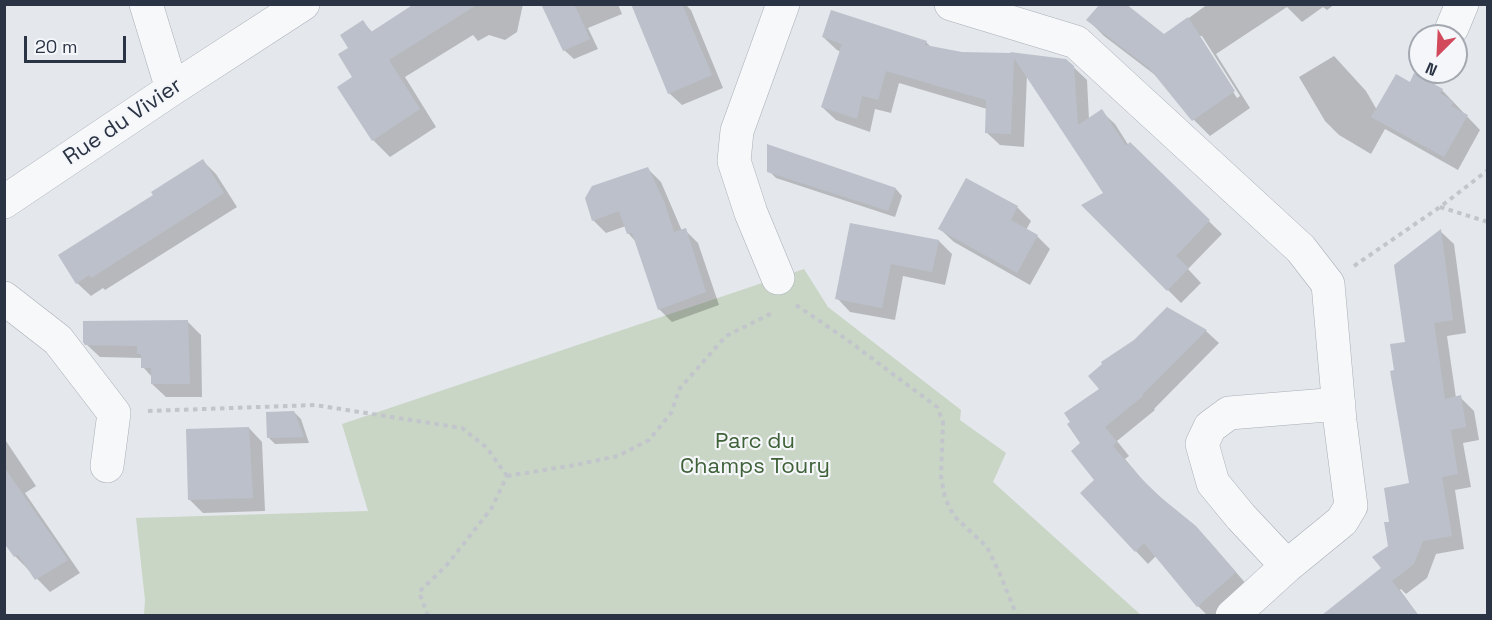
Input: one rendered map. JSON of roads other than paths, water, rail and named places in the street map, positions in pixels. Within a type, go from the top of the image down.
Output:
[{"type":"street","points":[[146,4],[171,89]]},
{"type":"street","name":"Rue du Vivier","points":[[4,202],[171,89],[303,4]]},
{"type":"street","points":[[783,4],[737,130],[734,161],[751,213],[785,296]]},
{"type":"street","points":[[951,4],[1077,42],[1300,249],[1328,284],[1351,506],[1342,521],[1232,615]]},
{"type":"street","points":[[4,298],[58,340],[114,413],[107,466]]},
{"type":"street","points":[[1287,566],[1240,517],[1214,483],[1202,444],[1210,427],[1228,413],[1339,404]]},
{"type":"park label","name":"Parc du Champs Toury","points":[[755,455]]}]
